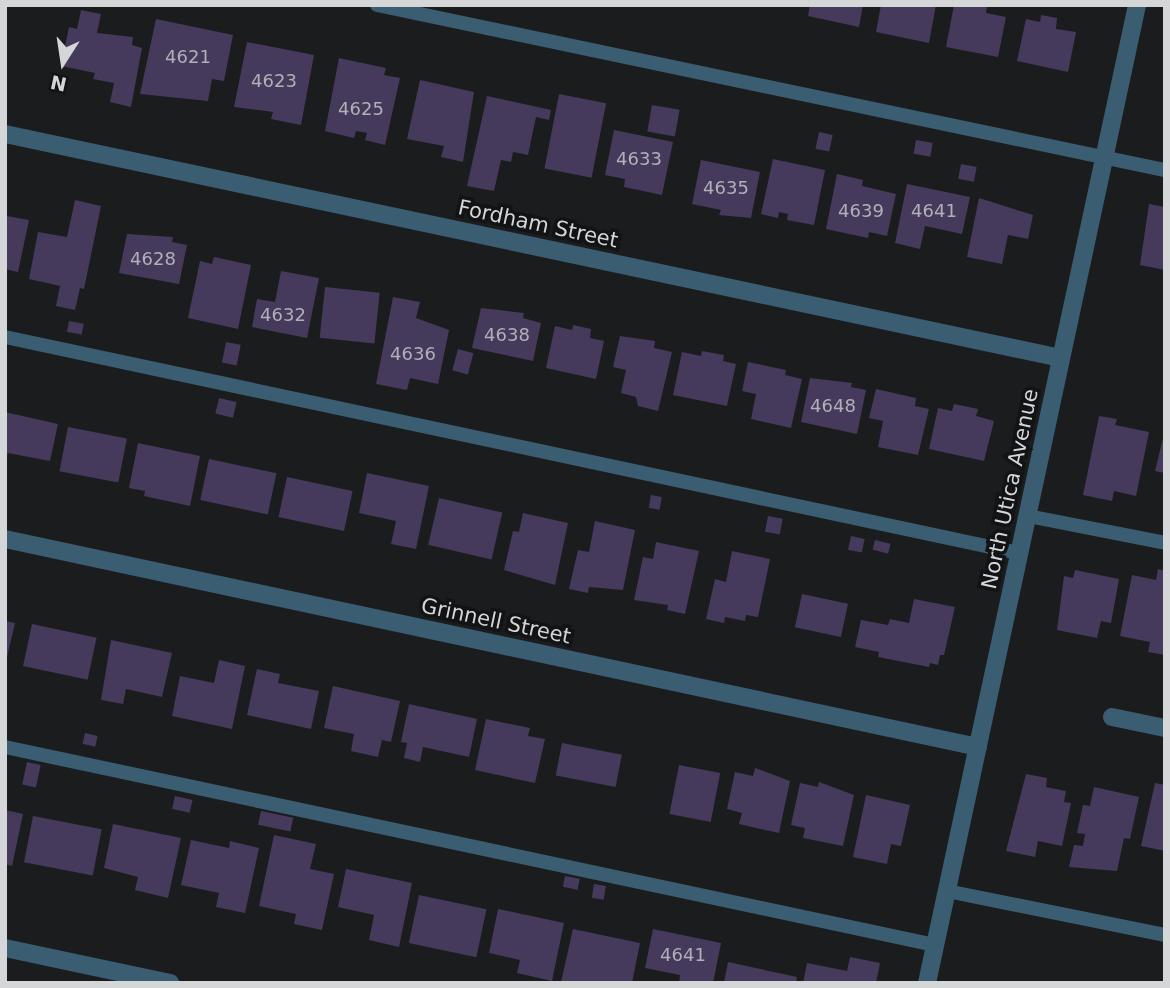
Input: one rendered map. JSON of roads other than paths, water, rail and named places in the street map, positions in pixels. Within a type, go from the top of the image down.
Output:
[{"type":"street","name":"North Utica Avenue","points":[[927,983],[1137,5]]},
{"type":"street","name":"Fordham Street","points":[[5,134],[1061,358]]},
{"type":"street","name":"Grinnell Street","points":[[5,539],[978,747]]},
{"type":"street","points":[[1112,717],[1165,728]]},
{"type":"street","points":[[5,948],[170,983]]},
{"type":"lane","points":[[377,5],[1165,170]]},
{"type":"lane","points":[[5,337],[1019,553]]},
{"type":"lane","points":[[1028,516],[1165,543]]},
{"type":"lane","points":[[5,747],[935,945]]},
{"type":"lane","points":[[947,891],[1165,936]]}]
